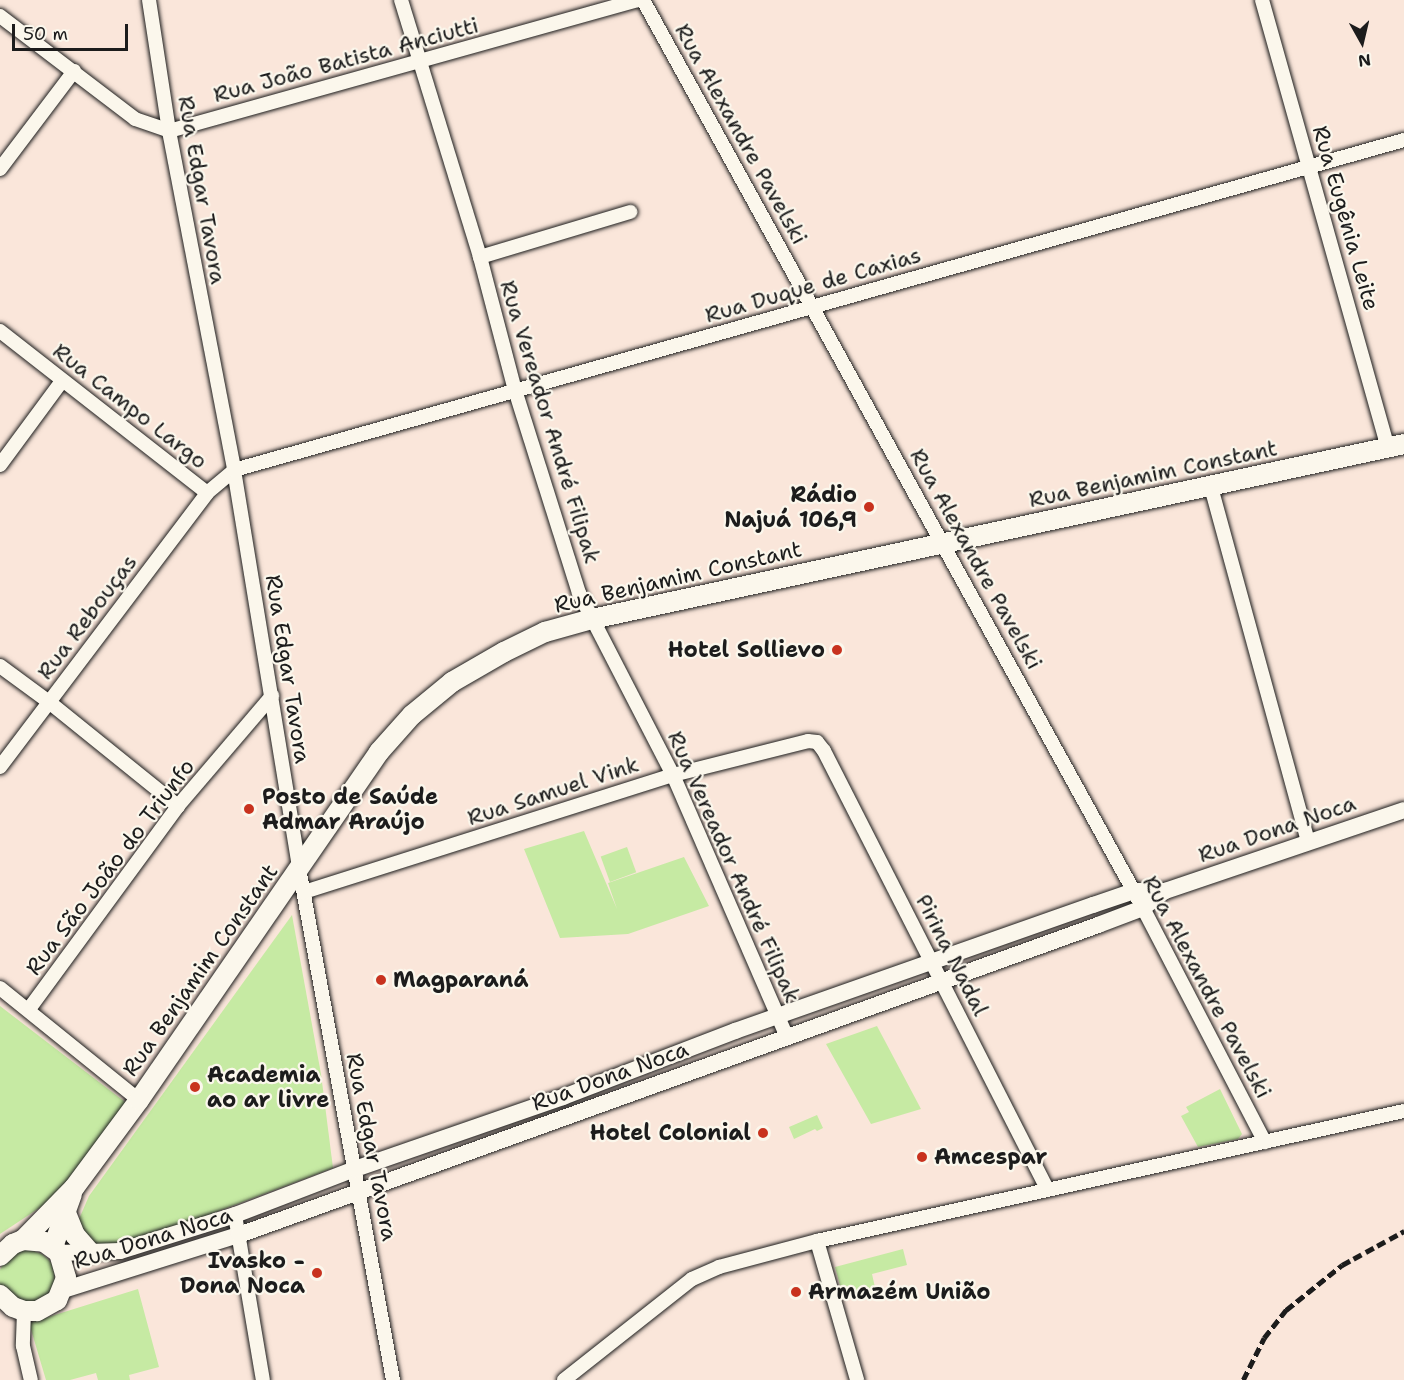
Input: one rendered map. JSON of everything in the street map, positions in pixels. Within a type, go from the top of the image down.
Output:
[{"type":"main road","name":"Rua Benjamim Constant","points":[[2,1252],[22,1240],[74,1188],[139,1100],[379,752],[412,715],[452,682],[545,632],[592,619],[1396,446]]},
{"type":"main road","name":"Rua Benjamim Constant","points":[[56,1250],[74,1188]]},
{"type":"main road","points":[[66,1213],[75,1235],[90,1252]]},
{"type":"main road","points":[[9,1307],[48,1307],[63,1290],[66,1278],[64,1265],[56,1250],[33,1239],[22,1240]]},
{"type":"street","name":"Rua Edgar Tavora","points":[[149,0],[169,130],[234,470],[299,868],[360,1190],[393,1380]]},
{"type":"street","name":"Rua Vereador André Filipak","points":[[401,0],[480,256],[515,390],[579,593],[673,775],[787,1037]]},
{"type":"street","name":"Rua João Batista Anciutti","points":[[169,130],[638,0]]},
{"type":"street","name":"Rua Alexandre Pavelski","points":[[643,0],[1134,891],[1265,1142]]},
{"type":"street","name":"Rua Eugênia Leite","points":[[1262,0],[1396,446]]},
{"type":"street","points":[[0,16],[135,119],[169,130]]},
{"type":"street","points":[[0,169],[74,71]]},
{"type":"street","name":"Rua Duque de Caxias","points":[[234,470],[1404,140]]},
{"type":"street","points":[[480,256],[630,212]]},
{"type":"street","name":"Rua Campo Largo","points":[[0,331],[207,493],[234,470]]},
{"type":"street","points":[[0,465],[62,381]]},
{"type":"street","points":[[1211,487],[1308,842]]},
{"type":"street","name":"Rua Rebouças","points":[[0,767],[207,493]]},
{"type":"street","points":[[0,666],[49,702],[178,806]]},
{"type":"street","name":"Rua São João do Triunfo","points":[[29,1009],[178,806],[272,696]]},
{"type":"street","name":"Rua Samuel Vink","points":[[304,892],[673,775],[808,741],[817,742]]},
{"type":"street","name":"Pirina Nadal","points":[[817,742],[824,751],[943,982],[1047,1189]]},
{"type":"street","name":"Rua Dona Noca","points":[[63,1290],[239,1235],[1143,908],[1165,891],[1404,810]]},
{"type":"street","name":"Rua Dona Noca","points":[[56,1250],[120,1251],[235,1215],[355,1169],[563,1097],[779,1017],[1134,891],[1165,891]]},
{"type":"street","points":[[0,988],[29,1009],[139,1100]]},
{"type":"street","points":[[563,1097],[570,1114]]},
{"type":"street","points":[[564,1380],[692,1279],[719,1267],[817,1241],[1404,1111]]},
{"type":"street","points":[[235,1215],[263,1380]]},
{"type":"street","points":[[817,1241],[857,1380]]},
{"type":"street","points":[[9,1307],[22,1338],[31,1380]]},
{"type":"green space","points":[[584,831],[617,909],[608,883],[684,857],[709,906],[628,934],[560,938],[524,849]]},
{"type":"green space","points":[[627,847],[636,872],[610,882],[601,857]]},
{"type":"green space","points":[[292,915],[321,1074],[333,1168],[136,1242],[115,1248],[89,1242],[79,1219],[89,1196]]},
{"type":"green space","points":[[0,1006],[129,1105],[50,1201],[0,1234]]},
{"type":"green space","points":[[877,1026],[921,1109],[871,1124],[826,1044]]},
{"type":"green space","points":[[1220,1089],[1242,1134],[1238,1139],[1198,1147],[1181,1116],[1189,1112],[1186,1107]]},
{"type":"green space","points":[[817,1115],[823,1128],[817,1131],[815,1129],[794,1139],[789,1127]]},
{"type":"green space","points":[[27,1249],[42,1254],[48,1259],[53,1265],[55,1281],[49,1295],[25,1306],[0,1286],[0,1270],[5,1259],[19,1250]]},
{"type":"green space","points":[[903,1249],[907,1265],[872,1274],[876,1292],[844,1300],[835,1267]]},
{"type":"green space","points":[[138,1289],[159,1367],[129,1375],[130,1380],[98,1380],[96,1373],[70,1380],[46,1380],[29,1323]]},
{"type":"railway","points":[[1243,1380],[1264,1338],[1286,1310],[1342,1265],[1404,1231]]},
{"type":"place","name":"Rádio Najuá 106,9","points":[[869,507]]},
{"type":"place","name":"Hotel Sollievo","points":[[837,650]]},
{"type":"place","name":"Posto de Saúde Admar Araújo","points":[[249,809]]},
{"type":"place","name":"Magparaná","points":[[381,980]]},
{"type":"place","name":"Academia ao ar livre","points":[[195,1087]]},
{"type":"place","name":"Hotel Colonial","points":[[763,1133]]},
{"type":"place","name":"Amcespar","points":[[922,1157]]},
{"type":"place","name":"Ivasko - Dona Noca","points":[[317,1273]]},
{"type":"place","name":"Armazém União","points":[[796,1292]]}]
